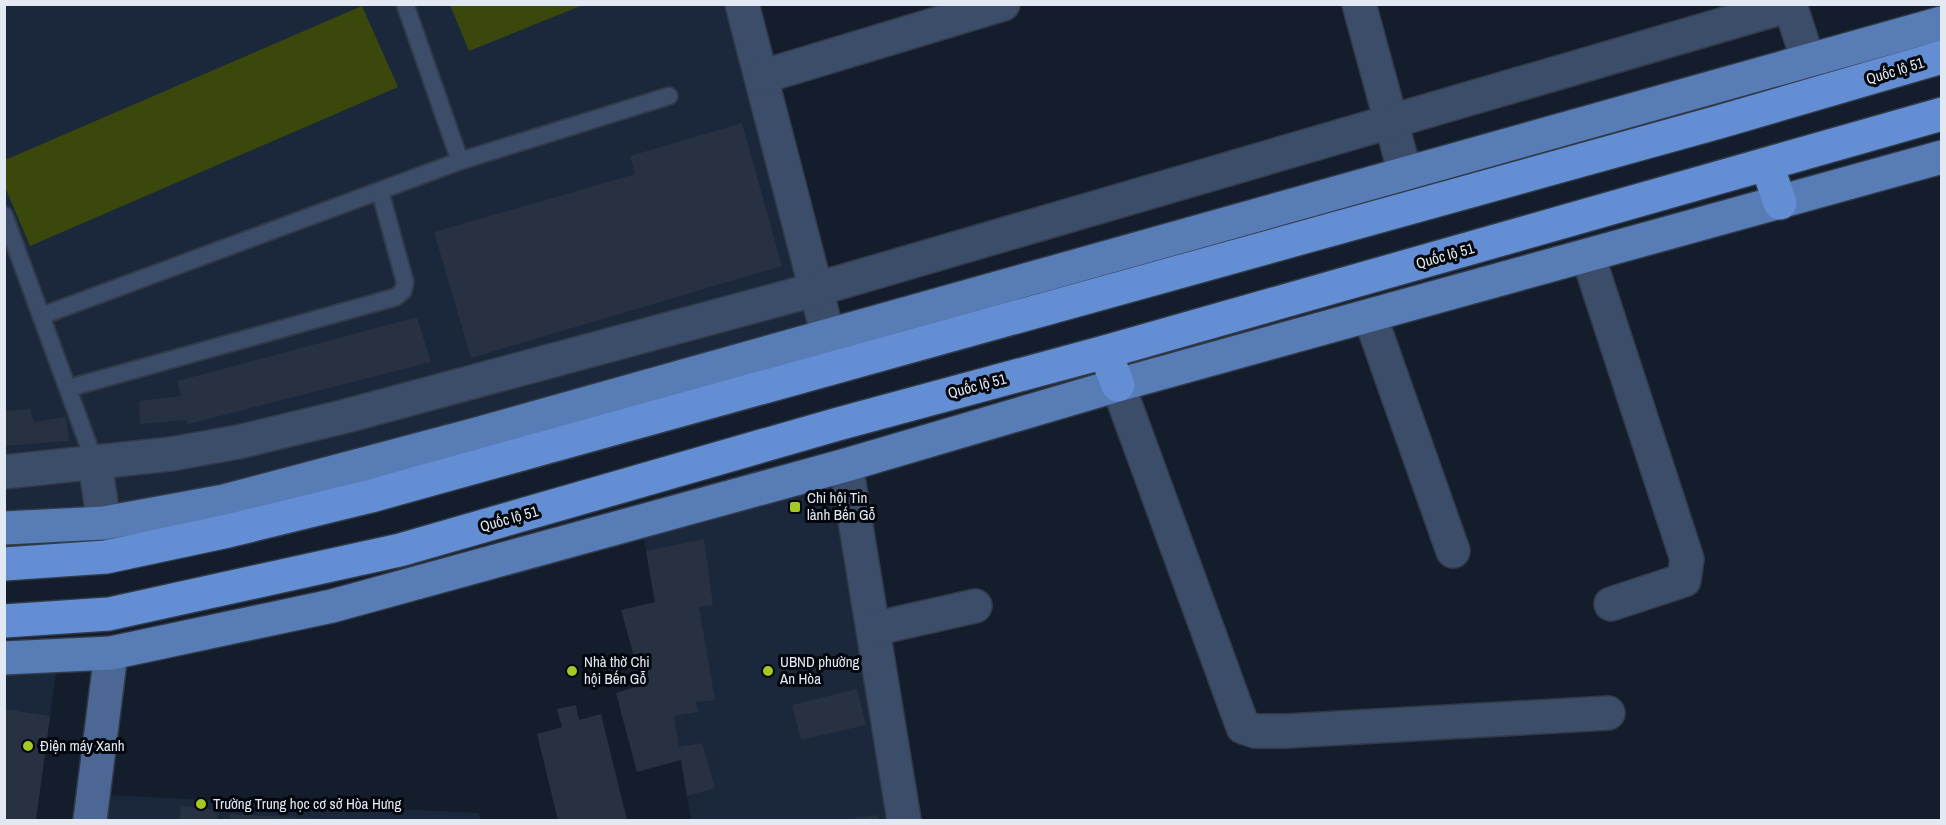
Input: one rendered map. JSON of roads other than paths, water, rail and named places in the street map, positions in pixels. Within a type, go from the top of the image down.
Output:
[{"type":"highway","name":"Quốc lộ 51","points":[[4,564],[106,557],[228,531],[371,496],[1696,128],[1941,57]]},
{"type":"highway","name":"Quốc lộ 51","points":[[4,621],[109,614],[400,550],[1941,114]]},
{"type":"highway","points":[[1767,165],[1780,203]]},
{"type":"highway","points":[[1105,352],[1118,385]]},
{"type":"main road","points":[[4,528],[104,523],[246,495],[474,435],[1941,23]]},
{"type":"main road","points":[[4,658],[111,653],[332,606],[741,495],[1118,385],[1941,157]]},
{"type":"street","points":[[742,4],[836,367]]},
{"type":"street","points":[[761,77],[1003,4]]},
{"type":"street","points":[[1359,4],[1405,173]]},
{"type":"street","points":[[4,472],[95,463],[238,442],[346,416],[817,289],[1790,5],[1808,60]]},
{"type":"street","points":[[1588,256],[1687,559],[1684,580],[1611,604]]},
{"type":"street","points":[[1370,316],[1453,550]]},
{"type":"street","points":[[1118,385],[1243,727],[1255,731],[1287,731],[1608,713]]},
{"type":"street","points":[[733,455],[741,495]]},
{"type":"street","points":[[95,463],[104,523]]},
{"type":"street","points":[[846,465],[904,820]]},
{"type":"street","points":[[873,629],[975,606]]},
{"type":"street","points":[[90,820],[111,653]]},
{"type":"lane","points":[[405,4],[460,161]]},
{"type":"lane","points":[[41,315],[460,161],[669,96]]},
{"type":"lane","points":[[69,388],[396,297],[403,291],[405,282],[380,191]]},
{"type":"lane","points":[[4,215],[95,463]]},
{"type":"place","name":"Chi hội Tin lành Bến Gỗ","points":[[795,507]]},
{"type":"place","name":"Nhà thờ Chi hội Bến Gỗ","points":[[572,671]]},
{"type":"place","name":"UBND phường An Hòa","points":[[768,671]]},
{"type":"place","name":"Điện máy Xanh","points":[[28,746]]},
{"type":"place","name":"Trường Trung học cơ sở Hòa Hưng","points":[[201,804]]}]
